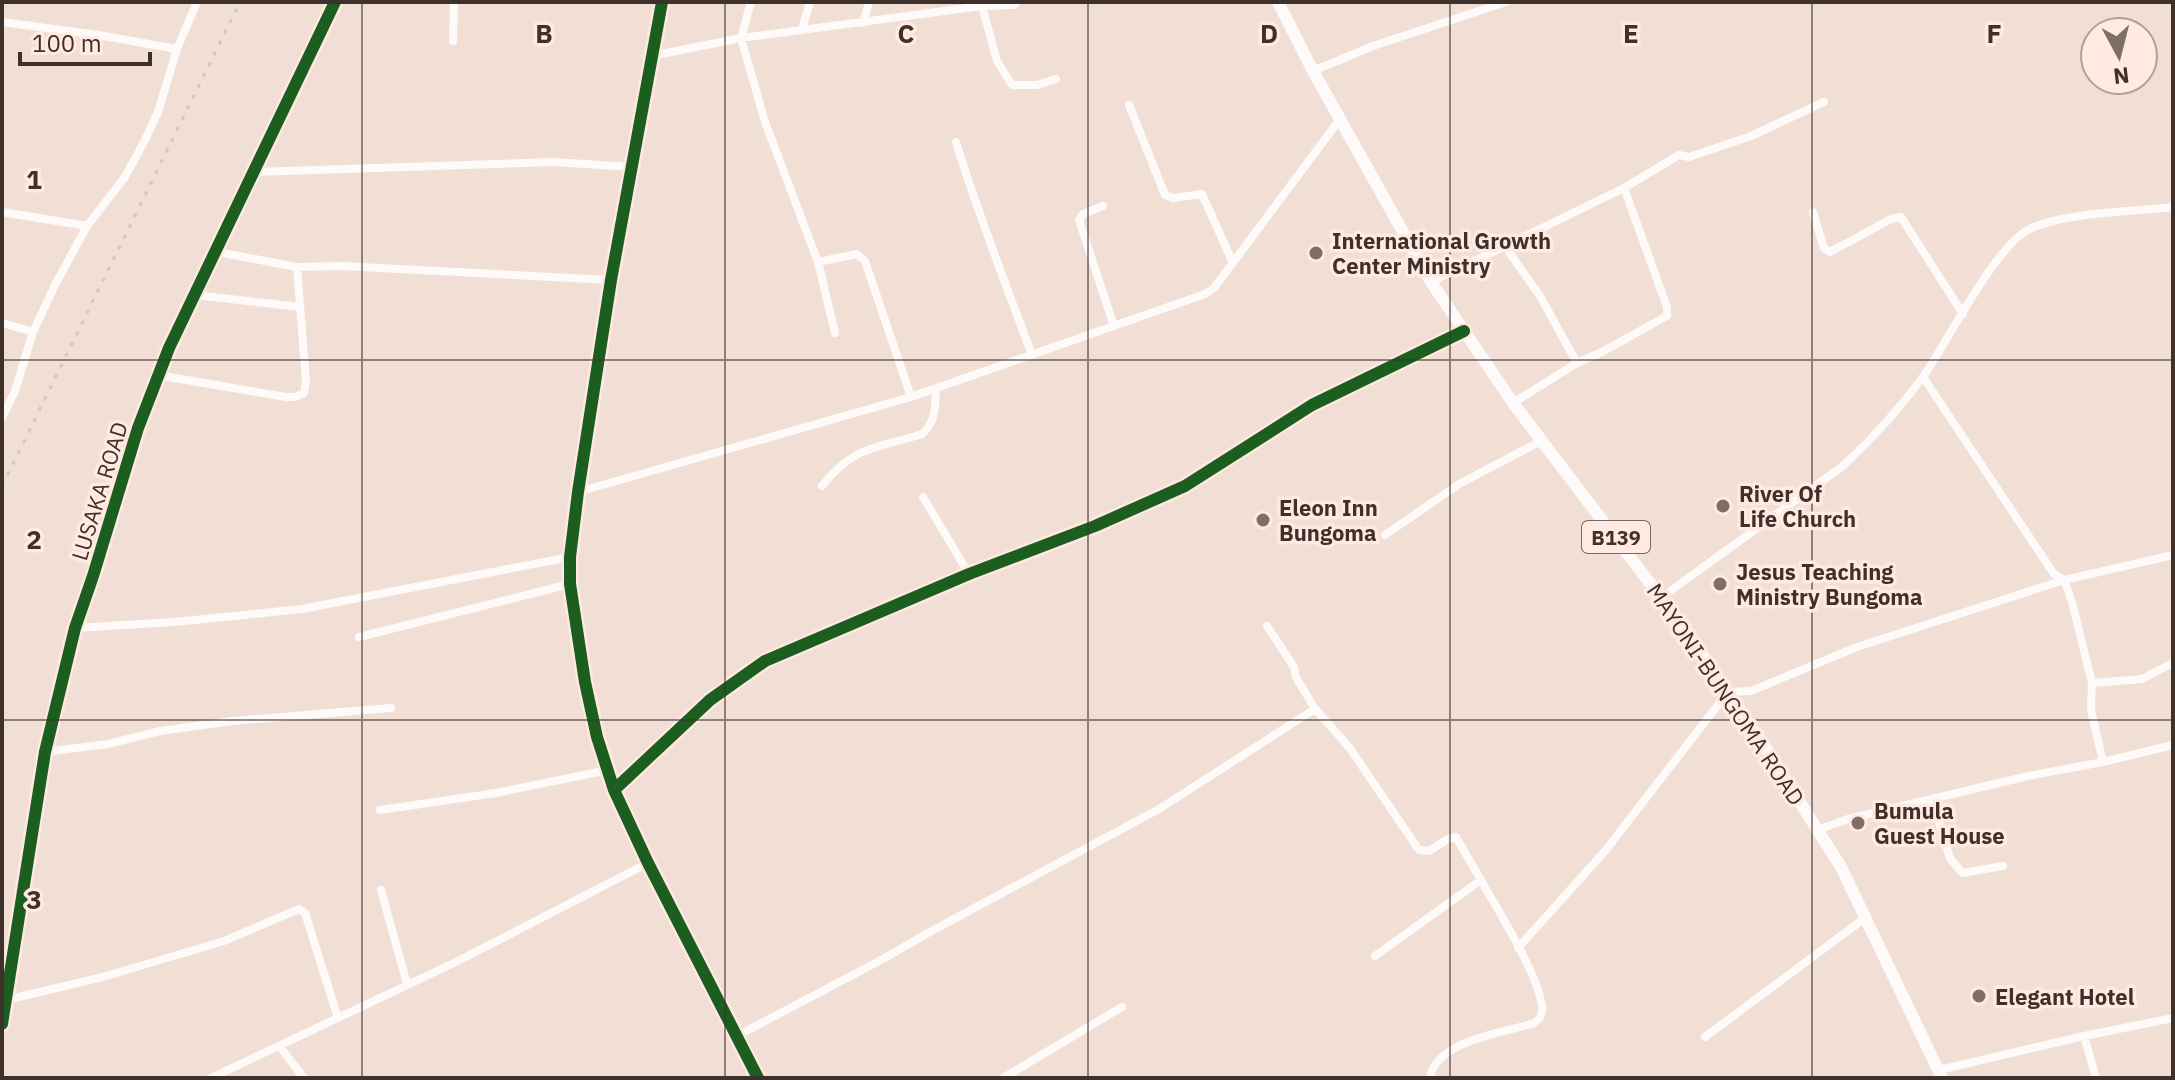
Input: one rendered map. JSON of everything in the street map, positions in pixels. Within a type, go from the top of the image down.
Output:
[{"type":"main road","name":"LUSAKA ROAD","points":[[2,1024],[45,752],[75,628],[157,375],[335,2]]},
{"type":"main road","name":"MAYONI-BUNGOMA ROAD","points":[[1278,2],[1431,282],[1513,403],[1662,597],[1728,692],[1841,867],[1940,1074]]},
{"type":"street","points":[[2,418],[33,332],[87,226],[125,177],[145,140],[197,2]]},
{"type":"street","points":[[453,41],[454,2]]},
{"type":"street","points":[[662,2],[611,280],[578,492],[570,584],[585,682],[614,790],[758,1078]]},
{"type":"street","points":[[751,2],[741,38],[765,122],[818,262],[835,333]]},
{"type":"street","points":[[802,29],[810,2]]},
{"type":"street","points":[[863,23],[869,2]]},
{"type":"street","points":[[651,56],[741,38],[982,6],[1014,5],[1017,2]]},
{"type":"street","points":[[1313,71],[1400,36],[1506,2]]},
{"type":"street","points":[[982,6],[997,61],[1012,85],[1037,85],[1056,79]]},
{"type":"street","points":[[2,22],[177,49]]},
{"type":"street","points":[[1431,282],[1624,188],[1679,155],[1689,157],[1751,136],[1824,102]]},
{"type":"street","points":[[1129,105],[1165,195],[1173,198],[1202,194],[1233,263]]},
{"type":"street","points":[[578,492],[911,397],[1205,294],[1214,288],[1340,119]]},
{"type":"street","points":[[956,142],[976,208],[1032,355]]},
{"type":"street","points":[[254,172],[553,162],[632,167]]},
{"type":"street","points":[[1513,403],[1577,363],[1662,319],[1668,312],[1624,188]]},
{"type":"street","points":[[1103,206],[1083,214],[1079,220],[1114,326]]},
{"type":"street","points":[[1662,597],[1843,466],[1923,377],[1999,258],[2025,231],[2066,217],[2173,207]]},
{"type":"street","points":[[2,212],[87,226]]},
{"type":"street","points":[[1813,212],[1824,248],[1830,252],[1891,219],[1901,217],[1963,314]]},
{"type":"street","points":[[1504,245],[1540,296],[1577,363]]},
{"type":"street","points":[[217,252],[297,267],[342,266],[611,280]]},
{"type":"street","points":[[818,262],[857,254],[865,261],[911,397]]},
{"type":"street","points":[[157,375],[286,397],[304,393],[306,381],[297,267]]},
{"type":"street","points":[[195,295],[300,307]]},
{"type":"street","points":[[2,323],[33,332]]},
{"type":"street","points":[[614,790],[710,700],[765,661],[1185,486],[1312,405],[1464,331]]},
{"type":"street","points":[[1923,377],[2054,574],[2064,580],[2092,683],[2091,710],[2103,762]]},
{"type":"street","points":[[822,486],[837,466],[858,453],[922,434],[928,429],[935,413],[936,389]]},
{"type":"street","points":[[1385,535],[1459,484],[1541,441]]},
{"type":"street","points":[[923,497],[969,574]]},
{"type":"street","points":[[1518,948],[1605,851],[1728,692],[1751,691],[1857,647],[2064,580],[2173,555]]},
{"type":"street","points":[[75,628],[302,609],[570,557]]},
{"type":"street","points":[[359,637],[570,584]]},
{"type":"street","points":[[1267,626],[1294,667],[1296,677],[1315,709],[1349,747],[1419,850],[1429,851],[1456,837],[1518,948],[1542,1006],[1539,1020],[1455,1047],[1434,1065],[1430,1078]]},
{"type":"street","points":[[2092,683],[2142,679],[2173,663]]},
{"type":"street","points":[[45,752],[108,744],[160,731],[232,721],[391,708]]},
{"type":"street","points":[[737,1036],[1159,809],[1315,709]]},
{"type":"street","points":[[1817,830],[1848,819],[2028,776],[2173,745]]},
{"type":"street","points":[[380,810],[496,793],[608,770]]},
{"type":"street","points":[[1932,800],[1950,858],[1962,873],[2003,866]]},
{"type":"street","points":[[211,1078],[456,962],[648,863]]},
{"type":"street","points":[[1375,956],[1481,880]]},
{"type":"street","points":[[381,890],[407,984]]},
{"type":"street","points":[[6,1000],[103,977],[224,941],[299,909],[305,913],[338,1018]]},
{"type":"street","points":[[1705,1037],[1865,918]]},
{"type":"street","points":[[1003,1078],[1122,1007]]},
{"type":"street","points":[[1940,1074],[2084,1036],[2173,1018]]},
{"type":"street","points":[[2084,1036],[2096,1078]]},
{"type":"street","points":[[280,1047],[304,1078]]},
{"type":"railway","points":[[2,486],[240,2]]},
{"type":"cycle path","points":[[2,1024],[45,752],[75,628],[138,428],[169,348],[335,2]]},
{"type":"cycle path","points":[[662,2],[611,280],[578,492],[570,584],[585,682],[597,737],[614,790],[758,1078]]},
{"type":"cycle path","points":[[614,790],[710,700],[765,661],[1185,486],[1312,405],[1464,331]]},
{"type":"place","name":"International Growth Center Ministry","points":[[1316,253]]},
{"type":"place","name":"River Of Life Church","points":[[1723,506]]},
{"type":"place","name":"Eleon Inn Bungoma","points":[[1263,520]]},
{"type":"place","name":"Jesus Teaching Ministry Bungoma","points":[[1720,584]]},
{"type":"place","name":"Bumula Guest House","points":[[1858,823]]},
{"type":"place","name":"Elegant Hotel","points":[[1979,996]]}]
